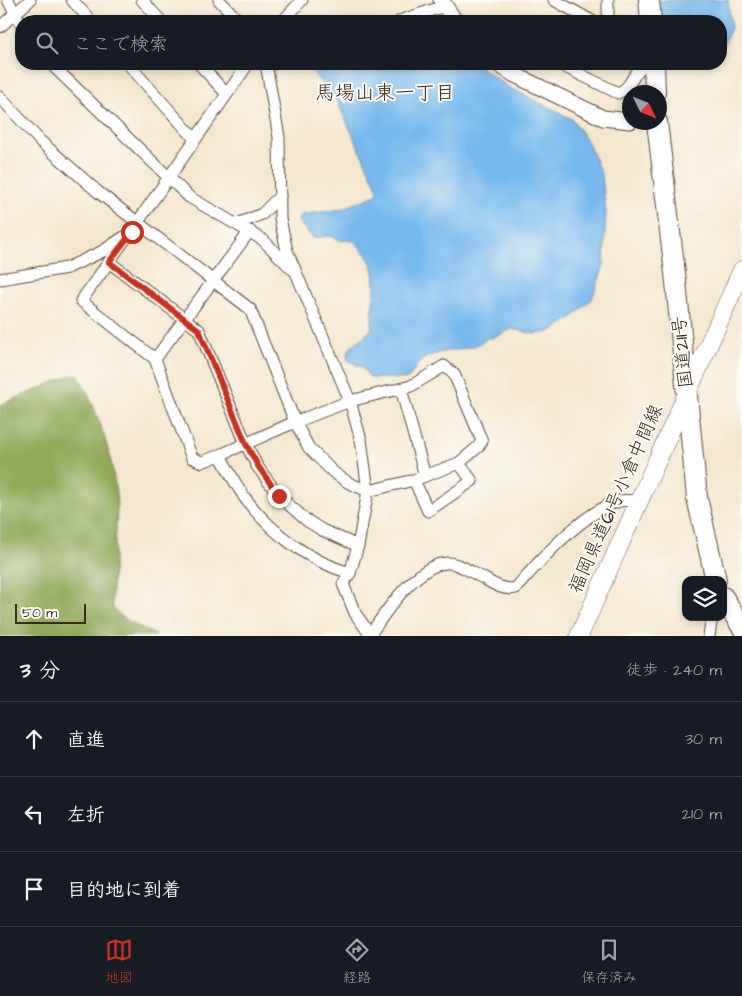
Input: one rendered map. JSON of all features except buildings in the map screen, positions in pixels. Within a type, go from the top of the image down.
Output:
[{"type":"highway","points":[[649,0],[650,15]]},
{"type":"highway","points":[[654,70],[655,85]]},
{"type":"highway","name":"国道211号","points":[[657,130],[698,498],[715,576]]},
{"type":"highway","points":[[727,603],[742,626]]},
{"type":"main road","name":"福岡県道61号小倉中間線","points":[[579,636],[742,270]]},
{"type":"street","points":[[8,0],[14,14]]},
{"type":"street","points":[[0,27],[30,0]]},
{"type":"street","points":[[72,0],[86,15]]},
{"type":"street","points":[[142,0],[156,15]]},
{"type":"street","points":[[288,15],[302,0]]},
{"type":"street","points":[[554,0],[579,14],[579,0]]},
{"type":"street","points":[[608,0],[608,15]]},
{"type":"street","points":[[223,1],[234,15]]},
{"type":"street","points":[[414,15],[443,3],[451,15]]},
{"type":"street","points":[[57,70],[189,197],[264,240],[295,272]]},
{"type":"street","points":[[133,70],[195,139]]},
{"type":"street","points":[[205,70],[226,93]]},
{"type":"street","points":[[0,97],[40,141],[134,227],[212,280],[250,309],[295,422],[309,448],[319,459],[349,483],[368,491],[420,478],[459,463],[478,447],[482,440],[454,374],[444,366],[412,386],[350,401],[295,422],[220,456],[202,462],[192,458],[155,359],[81,301],[134,227],[226,93],[243,70]]},
{"type":"street","points":[[267,70],[279,137],[280,219],[287,251],[350,401],[361,440],[368,491],[358,546],[350,573],[343,584],[355,613],[371,635],[384,614],[409,584],[436,565],[449,562],[461,566],[497,586],[510,589],[516,588],[553,548],[586,520],[620,501],[638,501]]},
{"type":"street","points":[[507,70],[603,118],[622,120]]},
{"type":"street","points":[[571,70],[618,93],[626,90],[638,70]]},
{"type":"street","points":[[237,224],[262,214],[280,196]]},
{"type":"street","points":[[0,279],[67,268],[103,251],[134,227]]},
{"type":"street","points":[[155,359],[250,231]]},
{"type":"street","points":[[109,262],[199,330],[246,444],[268,481],[291,508],[322,530],[358,546]]},
{"type":"street","points":[[401,389],[428,511],[472,480],[459,463]]},
{"type":"street","points":[[220,456],[245,498],[267,523],[286,540],[314,558],[330,567],[350,573]]},
{"type":"street","points":[[709,636],[711,621]]},
{"type":"green space","points":[[78,374],[93,405],[105,438],[116,488],[117,514],[112,590],[113,607],[116,612],[127,620],[157,636],[0,636],[0,405]]},
{"type":"water","points":[[657,0],[728,0],[731,28],[727,37],[727,15],[658,15]]},
{"type":"water","points":[[311,70],[484,70],[508,87],[572,119],[587,141],[602,176],[606,212],[604,265],[592,299],[572,318],[550,332],[535,334],[512,329],[492,338],[487,338],[473,346],[429,356],[417,365],[408,379],[371,378],[361,367],[348,360],[347,355],[351,347],[371,330],[375,276],[371,263],[354,241],[341,240],[330,236],[313,238],[298,221],[300,215],[341,209],[378,194],[377,187],[338,103]]},
{"type":"district","name":"馬場山東一丁目","points":[[385,93]]},
{"type":"route","points":[[132,232],[109,262],[199,330],[246,444],[258,466],[279,496]]}]
